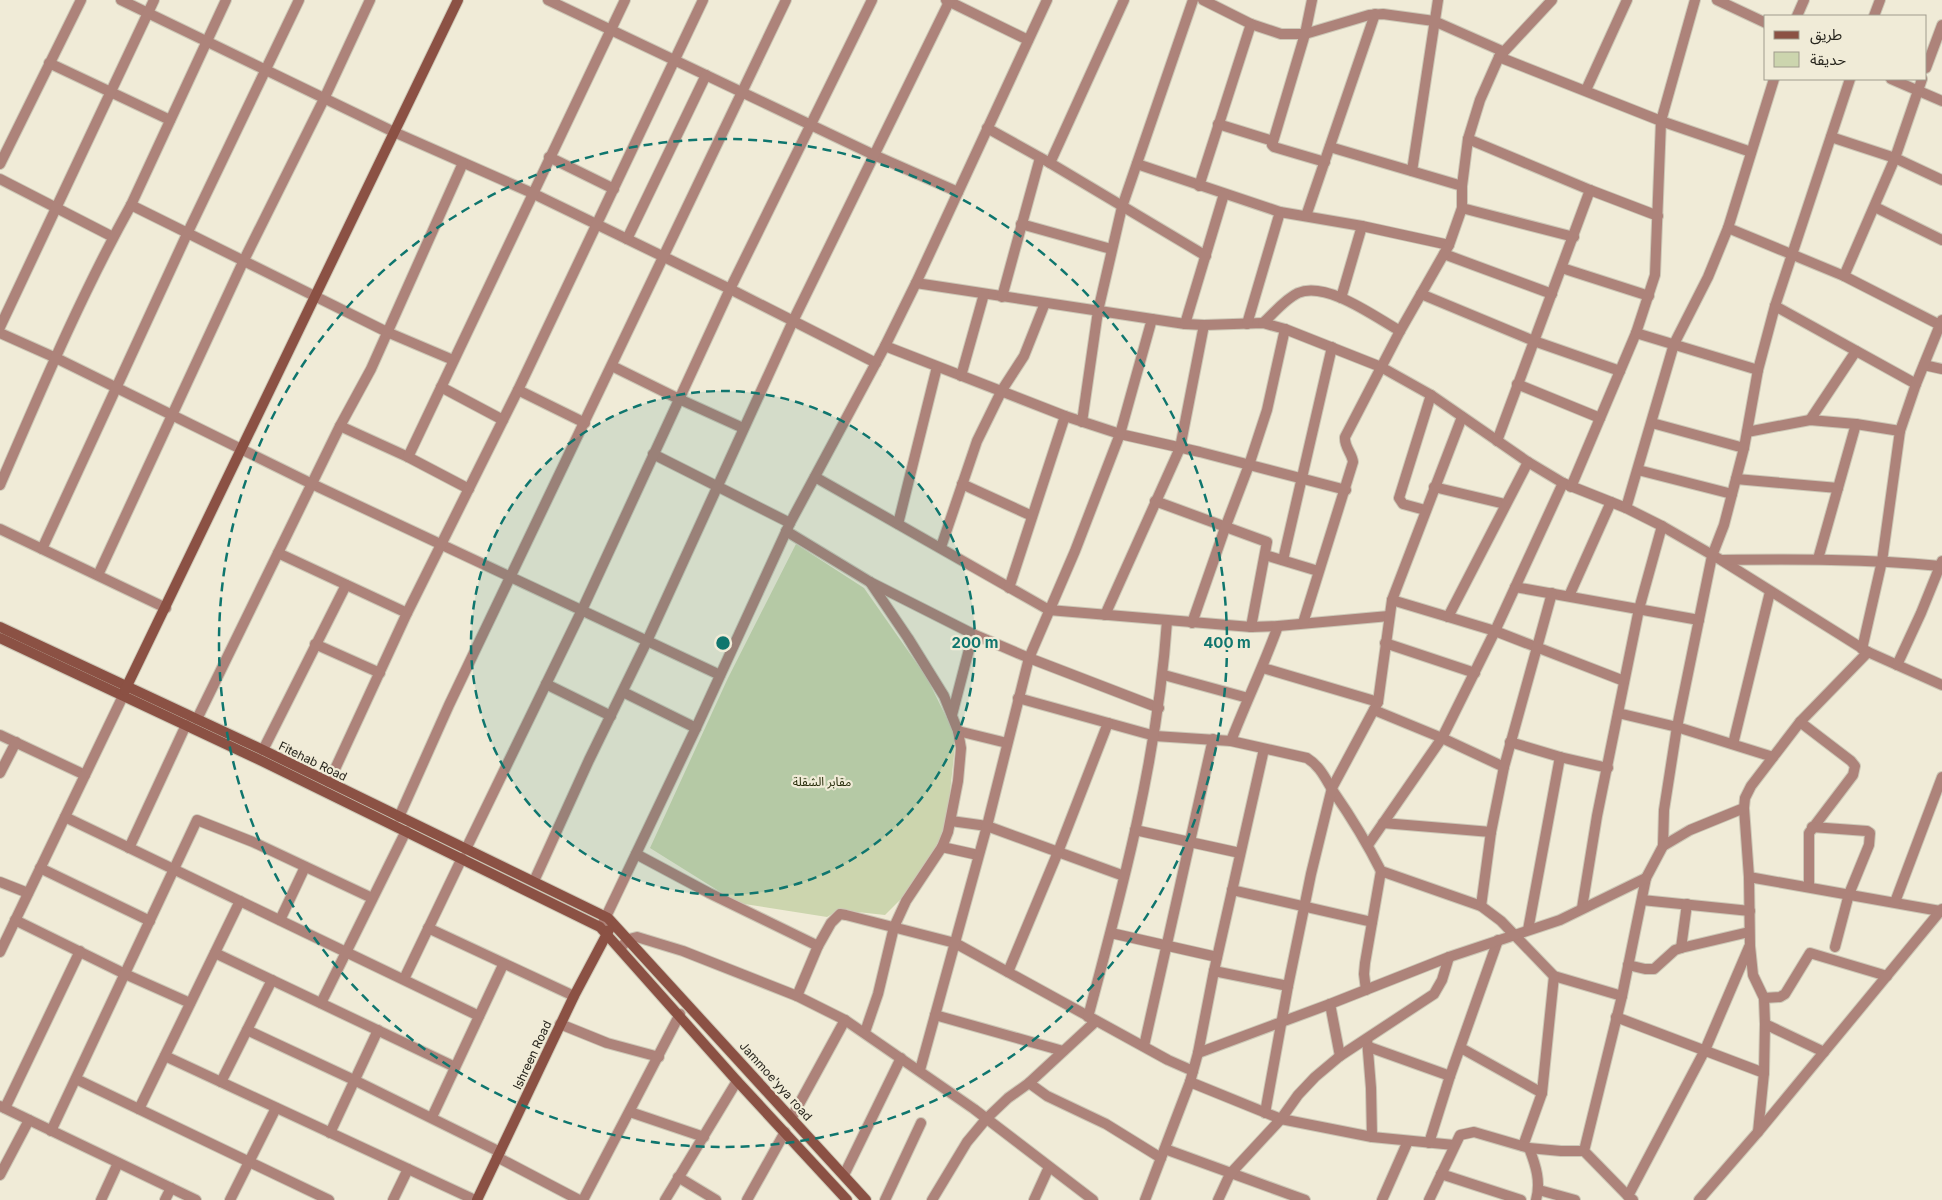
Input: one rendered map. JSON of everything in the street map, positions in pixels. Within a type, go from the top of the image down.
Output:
[{"type":"main road","points":[[125,691],[458,0]]},
{"type":"main road","name":"Fitehab Road","points":[[0,627],[125,691],[186,725],[406,831],[534,881],[610,919]]},
{"type":"main road","name":"Fitehab Road","points":[[0,638],[125,691],[198,719],[263,750],[399,817],[604,930]]},
{"type":"main road","name":"Ishreen Road","points":[[476,1200],[610,919]]},
{"type":"main road","name":"Jammoe'yya road","points":[[610,919],[866,1200]]},
{"type":"main road","points":[[604,930],[680,1014],[737,1081],[785,1132],[837,1196],[847,1200]]},
{"type":"street","points":[[0,164],[81,0]]},
{"type":"street","points":[[121,0],[394,132],[532,193],[730,289],[876,363]]},
{"type":"street","points":[[0,327],[154,0]]},
{"type":"street","points":[[0,485],[56,358],[226,0]]},
{"type":"street","points":[[42,549],[187,234],[299,0]]},
{"type":"street","points":[[98,576],[243,262],[324,99],[370,0]]},
{"type":"street","points":[[548,0],[874,155],[958,192]]},
{"type":"street","points":[[408,457],[625,0]]},
{"type":"street","points":[[329,782],[407,614],[518,390],[703,0]]},
{"type":"street","points":[[399,817],[449,705],[786,0]]},
{"type":"street","points":[[404,980],[582,610],[730,289],[872,0]]},
{"type":"street","points":[[610,919],[636,854],[788,527],[885,346],[916,283],[1047,0]]},
{"type":"street","points":[[1050,163],[1124,0]]},
{"type":"street","points":[[1082,422],[1098,311],[1122,207],[1192,0]]},
{"type":"street","points":[[1203,0],[1251,24],[1281,34],[1305,34],[1375,14],[1434,20],[1500,54],[1586,90],[1661,121],[1751,152]]},
{"type":"street","points":[[1312,0],[1305,34],[1273,141],[1274,147],[1325,162]]},
{"type":"street","points":[[1412,171],[1438,0]]},
{"type":"street","points":[[1303,623],[1354,462],[1345,437],[1400,331],[1447,250],[1462,208],[1462,186],[1468,139],[1480,100],[1500,54],[1552,0]]},
{"type":"street","points":[[1586,90],[1626,0]]},
{"type":"street","points":[[1368,845],[1442,738],[1600,418],[1650,296],[1657,265],[1661,121],[1695,0]]},
{"type":"street","points":[[1717,0],[1764,22]]},
{"type":"street","points":[[1797,15],[1804,0]]},
{"type":"street","points":[[1874,15],[1880,0]]},
{"type":"street","points":[[534,881],[647,641],[716,486],[793,321],[948,1],[1028,40]]},
{"type":"street","points":[[1306,216],[1375,14]]},
{"type":"street","points":[[1199,186],[1251,24]]},
{"type":"street","points":[[1927,65],[1942,25]]},
{"type":"street","points":[[49,63],[170,120]]},
{"type":"street","points":[[627,239],[706,75]]},
{"type":"street","points":[[1626,508],[1674,344],[1708,277],[1728,228],[1774,80]]},
{"type":"street","points":[[1584,1151],[1622,996],[1646,878],[1663,846],[1664,810],[1677,727],[1699,620],[1717,558],[1744,448],[1758,370],[1791,255],[1850,80]]},
{"type":"street","points":[[1893,80],[1942,101]]},
{"type":"street","points":[[1844,276],[1895,158],[1922,80]]},
{"type":"street","points":[[1218,124],[1273,141]]},
{"type":"street","points":[[987,128],[1050,163],[1206,256]]},
{"type":"street","points":[[1831,137],[1895,158],[1942,180]]},
{"type":"street","points":[[1468,139],[1658,216]]},
{"type":"street","points":[[1330,147],[1462,186]]},
{"type":"street","points":[[549,157],[614,188]]},
{"type":"street","points":[[1002,297],[1040,158]]},
{"type":"street","points":[[198,719],[340,426],[371,369],[463,163]]},
{"type":"street","points":[[1137,164],[1280,212],[1362,226],[1447,250],[1552,294]]},
{"type":"street","points":[[0,179],[113,237]]},
{"type":"street","points":[[1497,440],[1590,190]]},
{"type":"street","points":[[1185,324],[1224,194]]},
{"type":"street","points":[[130,205],[387,332],[453,360]]},
{"type":"street","points":[[1875,207],[1942,240]]},
{"type":"street","points":[[1462,208],[1574,236]]},
{"type":"street","points":[[1247,324],[1280,212]]},
{"type":"street","points":[[1021,224],[1112,249]]},
{"type":"street","points":[[1341,298],[1362,226]]},
{"type":"street","points":[[1728,228],[1844,276],[1941,322],[1916,384],[1900,432],[1882,561],[1865,650],[1800,722],[1751,786],[1745,798],[1750,946],[1753,975],[1764,998],[1764,1073],[1758,1132]]},
{"type":"street","points":[[1562,268],[1650,296]]},
{"type":"street","points":[[916,283],[1185,324],[1263,324],[1285,329],[1332,347],[1381,367],[1431,395],[1528,462],[1567,485],[1626,508],[1662,526],[1865,650],[1942,684]]},
{"type":"street","points":[[1263,324],[1286,302],[1301,292],[1316,290],[1341,298],[1400,331]]},
{"type":"street","points":[[960,376],[984,294]]},
{"type":"street","points":[[1421,294],[1534,341],[1620,371]]},
{"type":"street","points":[[941,548],[977,441],[1002,390],[1024,356],[1045,303]]},
{"type":"street","points":[[1775,306],[1916,384]]},
{"type":"street","points":[[920,1070],[1029,658],[1075,551],[1120,434],[1152,319]]},
{"type":"street","points":[[1105,615],[1180,448],[1204,325]]},
{"type":"street","points":[[1192,623],[1267,410],[1285,329]]},
{"type":"street","points":[[1636,332],[1758,370]]},
{"type":"street","points":[[0,333],[56,358],[312,484],[720,675]]},
{"type":"street","points":[[885,346],[1065,416],[1120,434],[1346,490]]},
{"type":"street","points":[[1283,560],[1332,347]]},
{"type":"street","points":[[1810,420],[1856,351]]},
{"type":"street","points":[[1924,365],[1942,369]]},
{"type":"street","points":[[612,366],[743,428]]},
{"type":"street","points":[[898,524],[937,367]]},
{"type":"street","points":[[1517,384],[1600,418]]},
{"type":"street","points":[[441,387],[503,420]]},
{"type":"street","points":[[518,390],[585,423]]},
{"type":"street","points":[[1425,510],[1403,504],[1399,498],[1431,395]]},
{"type":"street","points":[[1009,588],[1065,416]]},
{"type":"street","points":[[1266,1113],[1281,1022],[1304,907],[1332,788],[1376,706],[1392,600],[1462,416]]},
{"type":"street","points":[[1747,432],[1810,420],[1856,424],[1900,432]]},
{"type":"street","points":[[1652,423],[1744,448]]},
{"type":"street","points":[[1818,559],[1856,424]]},
{"type":"street","points":[[340,426],[408,457],[469,490]]},
{"type":"street","points":[[653,454],[716,486],[788,527],[870,582],[973,634],[1029,658],[1159,708]]},
{"type":"street","points":[[1448,617],[1528,462]]},
{"type":"street","points":[[1638,470],[1732,494]]},
{"type":"street","points":[[815,477],[1049,610],[1251,627],[1389,616]]},
{"type":"street","points":[[1736,479],[1838,488]]},
{"type":"street","points":[[962,484],[1032,516]]},
{"type":"street","points":[[1434,487],[1505,504]]},
{"type":"street","points":[[1155,501],[1224,528],[1264,540],[1267,545],[1251,627]]},
{"type":"street","points":[[1569,596],[1611,502]]},
{"type":"street","points":[[1582,908],[1598,816],[1639,609],[1662,526]]},
{"type":"street","points":[[0,528],[166,608]]},
{"type":"street","points":[[278,553],[407,614]]},
{"type":"street","points":[[1265,555],[1318,571]]},
{"type":"street","points":[[1717,558],[1941,563],[1921,613],[1896,665]]},
{"type":"street","points":[[865,1032],[878,994],[894,927],[906,901],[942,847],[950,821],[960,748],[958,731],[944,696],[870,582]]},
{"type":"street","points":[[263,750],[346,585]]},
{"type":"street","points":[[1515,587],[1699,620]]},
{"type":"street","points":[[1733,744],[1770,592]]},
{"type":"street","points":[[1481,906],[1491,832],[1504,767],[1552,593]]},
{"type":"street","points":[[1392,600],[1495,631],[1624,681]]},
{"type":"street","points":[[932,1200],[968,1142],[986,1118],[1008,1098],[1029,1083],[1063,1051],[1092,1019],[1136,830],[1155,736],[1164,676],[1167,621]]},
{"type":"street","points":[[1231,741],[1248,698],[1263,668],[1278,626]]},
{"type":"street","points":[[952,715],[973,634]]},
{"type":"street","points":[[1386,643],[1475,673]]},
{"type":"street","points":[[315,644],[380,673]]},
{"type":"street","points":[[1263,668],[1376,706],[1504,767]]},
{"type":"street","points":[[1164,676],[1248,698]]},
{"type":"street","points":[[546,684],[611,716]]},
{"type":"street","points":[[0,952],[125,691]]},
{"type":"street","points":[[623,692],[696,728]]},
{"type":"street","points":[[1018,698],[1155,736],[1231,741],[1307,758],[1316,765],[1368,845],[1381,871],[1364,968],[1366,990]]},
{"type":"street","points":[[1618,713],[1677,727],[1774,757]]},
{"type":"street","points":[[1800,722],[1851,761],[1855,768],[1853,775],[1812,827],[1808,836],[1808,887]]},
{"type":"street","points":[[1008,972],[1058,852],[1108,723]]},
{"type":"street","points":[[130,848],[186,725]]},
{"type":"street","points":[[958,731],[1007,743]]},
{"type":"street","points":[[0,735],[85,775]]},
{"type":"street","points":[[1144,1046],[1213,739]]},
{"type":"street","points":[[0,773],[16,742]]},
{"type":"street","points":[[1510,742],[1560,757],[1608,768]]},
{"type":"street","points":[[1144,1200],[1190,1082],[1198,1053],[1217,957],[1264,749]]},
{"type":"street","points":[[1528,930],[1560,757]]},
{"type":"street","points":[[1896,902],[1942,777]]},
{"type":"street","points":[[1663,846],[1690,830],[1744,808]]},
{"type":"street","points":[[65,817],[479,1016]]},
{"type":"street","points":[[51,1131],[197,820],[253,842],[372,898]]},
{"type":"street","points":[[950,821],[986,826],[1124,876]]},
{"type":"street","points":[[1383,823],[1491,832]]},
{"type":"street","points":[[1812,827],[1867,831],[1870,833],[1869,845],[1849,894],[1835,947]]},
{"type":"street","points":[[1136,830],[1240,853]]},
{"type":"street","points":[[321,1003],[406,831]]},
{"type":"street","points":[[942,847],[978,855]]},
{"type":"street","points":[[636,854],[709,893],[818,946]]},
{"type":"street","points":[[280,920],[305,867]]},
{"type":"street","points":[[40,868],[150,921]]},
{"type":"street","points":[[1381,871],[1481,906],[1493,914],[1514,934],[1554,976],[1622,996]]},
{"type":"street","points":[[1699,1200],[1758,1132],[1941,910],[1749,877]]},
{"type":"street","points":[[1198,1053],[1449,957],[1560,920],[1646,878]]},
{"type":"street","points":[[0,882],[28,893]]},
{"type":"street","points":[[1232,890],[1372,922]]},
{"type":"street","points":[[1642,900],[1750,911]]},
{"type":"street","points":[[139,1109],[240,901]]},
{"type":"street","points":[[1680,948],[1687,904]]},
{"type":"street","points":[[797,996],[818,946],[831,923],[840,914],[955,943],[1168,1060],[1193,1071]]},
{"type":"street","points":[[16,920],[125,974],[190,1003]]},
{"type":"street","points":[[428,928],[503,965],[574,996]]},
{"type":"street","points":[[1628,965],[1645,970],[1654,969],[1675,950],[1680,948],[1749,932]]},
{"type":"street","points":[[1111,933],[1217,957]]},
{"type":"street","points":[[620,948],[629,939],[637,936],[683,951],[797,996],[845,1020],[920,1070],[1093,1200]]},
{"type":"street","points":[[1430,1143],[1450,1076],[1498,940]]},
{"type":"street","points":[[1429,1200],[1460,1135],[1474,1132],[1526,1147],[1561,1151],[1584,1151],[1631,1198],[1705,1050],[1750,946]]},
{"type":"street","points":[[80,951],[2,1107],[196,1200]]},
{"type":"street","points":[[215,953],[455,1067]]},
{"type":"street","points":[[1764,998],[1785,994],[1810,953],[1887,976]]},
{"type":"street","points":[[1218,1200],[1230,1174],[1281,1119],[1298,1095],[1315,1077],[1340,1056],[1368,1043],[1434,994],[1442,980],[1449,957]]},
{"type":"street","points":[[432,1117],[503,965]]},
{"type":"street","points":[[1214,971],[1288,986]]},
{"type":"street","points":[[1554,976],[1542,1093],[1526,1147],[1536,1167],[1538,1195],[1575,1200]]},
{"type":"street","points":[[221,1082],[272,980]]},
{"type":"street","points":[[1330,1004],[1340,1056]]},
{"type":"street","points":[[247,1030],[432,1117],[581,1200],[659,1058],[680,1014]]},
{"type":"street","points":[[935,1015],[1063,1051]]},
{"type":"street","points":[[1616,1017],[1764,1073]]},
{"type":"street","points":[[792,1117],[845,1020]]},
{"type":"street","points":[[560,1024],[607,1043],[659,1058]]},
{"type":"street","points":[[1765,1024],[1824,1052]]},
{"type":"street","points":[[330,1133],[378,1030]]},
{"type":"street","points":[[1368,1043],[1450,1076]]},
{"type":"street","points":[[1368,1043],[1372,1137]]},
{"type":"street","points":[[1461,1048],[1542,1093]]},
{"type":"street","points":[[165,1056],[476,1200]]},
{"type":"street","points":[[844,1176],[901,1058]]},
{"type":"street","points":[[76,1079],[329,1200]]},
{"type":"street","points":[[665,1200],[737,1081]]},
{"type":"street","points":[[1190,1082],[1281,1119],[1372,1137],[1454,1145]]},
{"type":"street","points":[[1029,1083],[1046,1096],[1106,1124],[1163,1154],[1230,1174],[1291,1198],[1305,1200]]},
{"type":"street","points":[[230,1200],[276,1108]]},
{"type":"street","points":[[630,1112],[704,1136]]},
{"type":"street","points":[[0,1175],[29,1120]]},
{"type":"street","points":[[885,1200],[921,1123]]},
{"type":"street","points":[[747,1200],[785,1132]]},
{"type":"street","points":[[1382,1200],[1408,1141]]},
{"type":"street","points":[[101,1200],[118,1163]]},
{"type":"street","points":[[1034,1200],[1049,1167]]},
{"type":"street","points":[[393,1200],[408,1169]]},
{"type":"street","points":[[1441,1174],[1521,1200]]},
{"type":"street","points":[[678,1177],[716,1200]]},
{"type":"street","points":[[165,1200],[171,1188]]},
{"type":"street","points":[[558,1200],[561,1189]]},
{"type":"green space","name":"مقابر الشقلة","points":[[796,544],[864,588],[927,678],[956,737],[945,839],[915,885],[885,915],[839,910],[827,917],[738,903],[650,848],[728,678]]}]
